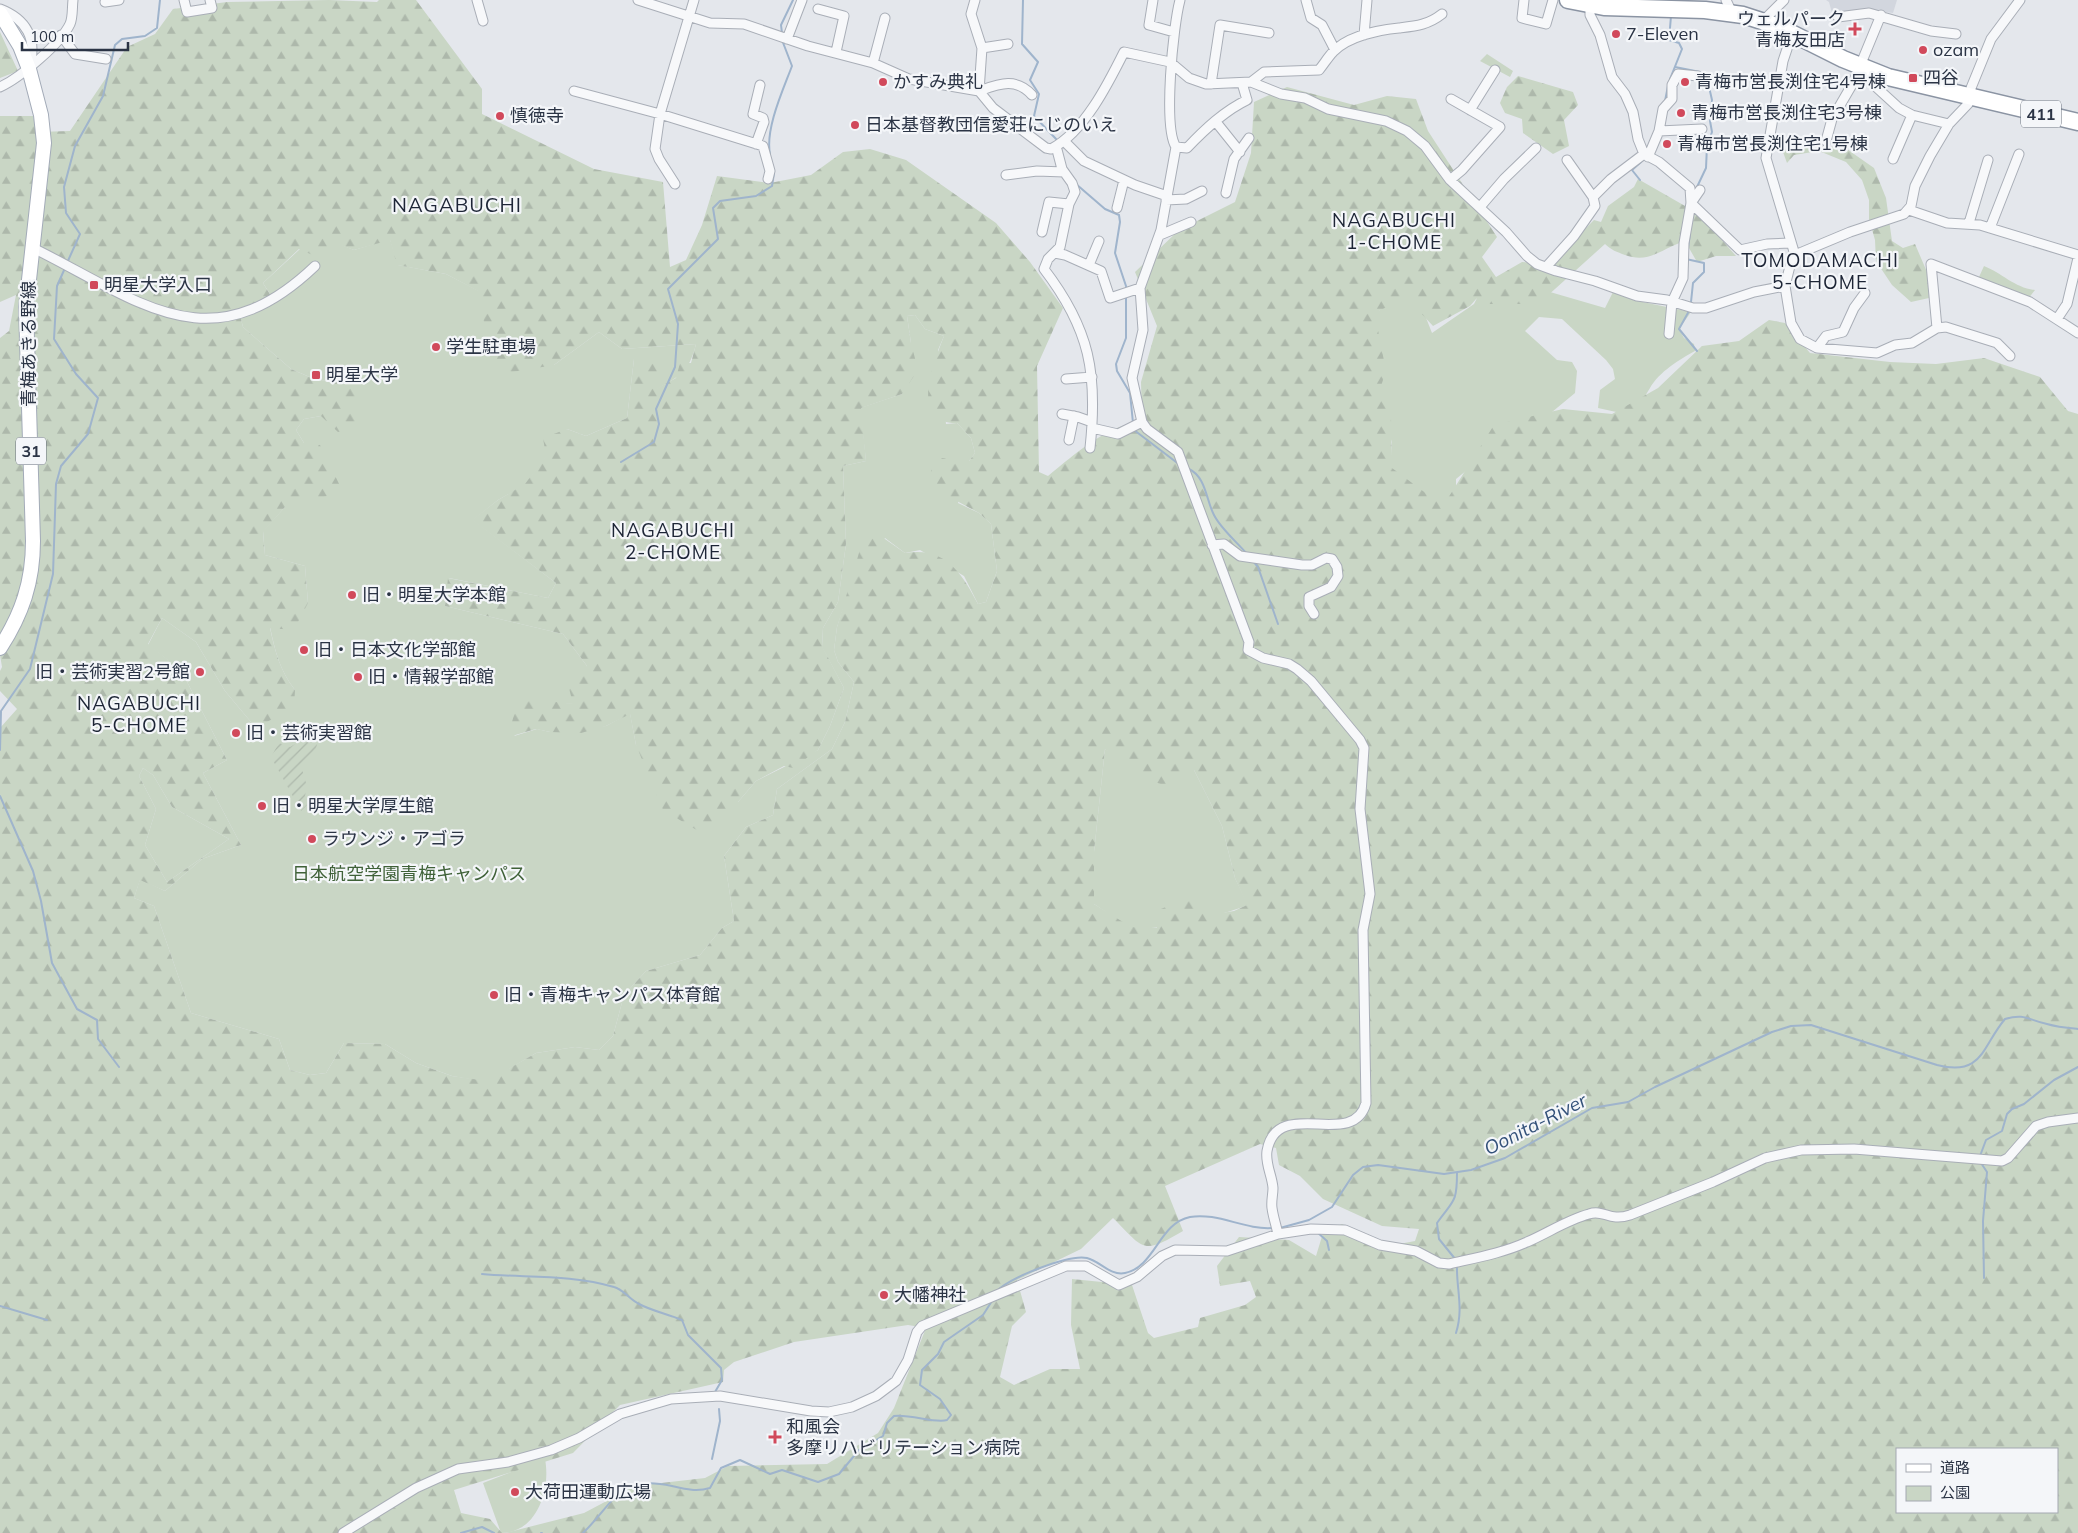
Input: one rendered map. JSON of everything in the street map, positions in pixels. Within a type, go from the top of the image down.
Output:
[{"type":"highway","name":"411","points":[[1568,0],[1590,5],[1620,8],[1729,6],[1877,73],[2078,122]]},
{"type":"main road","name":"青梅あきる野線","points":[[0,13],[20,46],[29,69],[41,115],[44,144],[31,247],[25,327],[33,556],[26,600],[14,627],[0,648]]},
{"type":"street","points":[[0,87],[29,69],[60,35],[72,19],[73,0]]},
{"type":"street","points":[[105,2],[119,0]]},
{"type":"street","points":[[184,0],[187,12],[212,8],[210,0]]},
{"type":"street","points":[[477,0],[483,21]]},
{"type":"street","points":[[638,0],[690,15],[710,23],[744,24],[786,39],[873,64],[909,79],[979,91],[1006,82],[1025,86],[1032,95]]},
{"type":"street","points":[[675,184],[655,149],[660,114],[694,0]]},
{"type":"street","points":[[786,39],[802,0]]},
{"type":"street","points":[[975,0],[971,14],[973,27],[982,48],[979,91],[993,108],[1046,148],[1061,143],[1102,95],[1124,52],[1170,62],[1196,82],[1212,84],[1247,82],[1281,94],[1304,98],[1328,109],[1400,127],[1425,146],[1450,180],[1506,232],[1527,256],[1537,264],[1547,266],[1556,271],[1595,281],[1637,296],[1700,309],[1754,292],[1785,286]]},
{"type":"street","points":[[1153,0],[1149,25],[1151,28],[1174,32]]},
{"type":"street","points":[[1180,0],[1170,62],[1171,136],[1176,147],[1160,235],[1140,288],[1143,330],[1132,378],[1142,422],[1153,434],[1178,452],[1249,642],[1248,650],[1263,658],[1289,664],[1304,675],[1360,740],[1364,748],[1360,809],[1370,894],[1363,930],[1366,1103],[1361,1115],[1349,1122],[1324,1125],[1295,1124],[1277,1131],[1272,1136],[1267,1152],[1267,1162],[1273,1190],[1272,1208],[1277,1233]]},
{"type":"street","points":[[1306,0],[1311,18],[1322,25],[1334,50]]},
{"type":"street","points":[[1364,36],[1367,0]]},
{"type":"street","points":[[1524,0],[1522,18],[1546,24],[1553,0]]},
{"type":"street","points":[[1763,21],[1784,0]]},
{"type":"street","points":[[2010,356],[1997,343],[1946,327],[1937,328],[1912,343],[1895,346],[1877,353],[1844,348],[1817,348],[1800,339],[1791,323],[1785,286],[1791,262],[1795,255],[1850,232],[1904,214],[1909,210],[1918,178],[1949,124],[1968,104],[1971,97],[1971,88],[1991,39],[2020,0]]},
{"type":"street","points":[[1590,5],[1590,15],[1600,35],[1612,77],[1626,94],[1633,112],[1638,139],[1646,156],[1659,162],[1688,185],[1693,204],[1735,247],[1740,250],[1767,244],[1790,243]]},
{"type":"street","points":[[0,9],[12,14],[22,22],[29,32],[33,54],[29,69]]},
{"type":"street","points":[[818,9],[844,16],[836,52]]},
{"type":"street","points":[[1838,17],[1869,13],[1931,31],[1956,34]]},
{"type":"street","points":[[1247,82],[1264,72],[1319,70],[1334,50],[1364,36],[1417,27],[1432,21],[1442,14]]},
{"type":"street","points":[[1826,142],[1832,119],[1853,83],[1858,66],[1881,15]]},
{"type":"street","points":[[873,64],[885,18]]},
{"type":"street","points":[[1212,84],[1220,25],[1269,33]]},
{"type":"street","points":[[1792,34],[1783,61],[1766,158],[1795,255]]},
{"type":"street","points":[[60,35],[75,54],[106,59]]},
{"type":"street","points":[[982,48],[1008,44]]},
{"type":"street","points":[[1470,110],[1495,70]]},
{"type":"street","points":[[1877,73],[1876,88],[1899,108],[1912,115],[1949,124]]},
{"type":"street","points":[[1593,197],[1611,179],[1646,156],[1659,131],[1663,108],[1672,100],[1672,85],[1678,74],[1698,76]]},
{"type":"street","points":[[1176,147],[1187,148],[1216,122],[1222,114],[1247,100],[1247,82]]},
{"type":"street","points":[[756,144],[764,122],[763,118],[753,114],[760,85]]},
{"type":"street","points":[[574,91],[660,114],[763,146],[770,171],[768,179]]},
{"type":"street","points":[[1450,180],[1462,170],[1500,127],[1451,99]]},
{"type":"street","points":[[1893,159],[1912,115]]},
{"type":"street","points":[[1216,122],[1240,152]]},
{"type":"street","points":[[1659,131],[1702,129]]},
{"type":"street","points":[[1226,193],[1234,159],[1249,138]]},
{"type":"street","points":[[1061,143],[1064,172],[1072,182],[1075,192],[1069,204],[1060,247],[1048,259],[1044,268],[1076,321],[1091,362],[1092,425],[1090,448]]},
{"type":"street","points":[[1061,143],[1084,161],[1167,198],[1186,199],[1202,191]]},
{"type":"street","points":[[1480,208],[1504,179],[1536,148]]},
{"type":"street","points":[[1990,228],[2019,154]]},
{"type":"street","points":[[1547,266],[1574,236],[1594,206],[1593,197],[1567,160]]},
{"type":"street","points":[[1969,223],[1988,160]]},
{"type":"street","points":[[1006,175],[1037,171],[1064,172]]},
{"type":"street","points":[[1117,208],[1124,180]]},
{"type":"street","points":[[1669,334],[1672,302],[1683,278],[1684,243],[1693,204],[1700,190]]},
{"type":"street","points":[[1042,232],[1049,202],[1069,204]]},
{"type":"street","points":[[1909,210],[1946,223],[1969,223],[1990,228],[2078,257],[2067,304],[2057,319]]},
{"type":"street","points":[[1160,235],[1192,222]]},
{"type":"street","points":[[1089,265],[1100,241]]},
{"type":"street","points":[[31,247],[155,310],[188,319],[212,319],[238,315],[261,306],[297,283],[315,266]]},
{"type":"street","points":[[1055,254],[1101,271],[1110,298],[1140,288]]},
{"type":"street","points":[[1937,328],[1931,264],[2030,302],[2078,333]]},
{"type":"street","points":[[1817,348],[1826,336],[1843,332],[1854,308],[1865,293]]},
{"type":"street","points":[[1066,379],[1092,377]]},
{"type":"street","points":[[1062,414],[1074,416],[1092,425],[1118,434],[1142,422]]},
{"type":"street","points":[[1069,440],[1074,416]]},
{"type":"street","points":[[1212,545],[1224,544],[1240,556],[1302,565],[1312,566],[1326,558],[1332,560],[1337,568],[1338,576],[1331,586],[1309,597],[1309,606],[1314,614]]},
{"type":"street","points":[[343,1533],[416,1488],[458,1469],[508,1462],[551,1450],[579,1438],[620,1414],[672,1399],[720,1396],[811,1412],[829,1412],[852,1407],[876,1396],[896,1381],[908,1360],[917,1332],[922,1326],[1073,1264],[1090,1268],[1119,1286],[1137,1277],[1162,1256],[1175,1250],[1227,1251],[1277,1233],[1315,1229],[1345,1230],[1380,1245],[1416,1251],[1439,1263],[1449,1264],[1525,1243],[1572,1219],[1591,1213],[1598,1212],[1613,1218],[1630,1215],[1778,1154],[1813,1149],[1854,1148],[2002,1160],[2008,1158],[2036,1126],[2048,1122],[2078,1118]]},
{"type":"shaded area","points":[[1826,0],[1897,0],[1893,13],[1872,10],[1832,13],[1829,2]]},
{"type":"green space","points":[[329,0],[377,2],[379,0],[416,0],[482,89],[482,114],[594,169],[663,182],[670,267],[686,260],[702,225],[717,176],[770,183],[811,175],[843,152],[870,149],[906,160],[996,223],[1030,262],[1063,308],[1037,366],[1039,472],[1048,476],[1080,450],[1104,434],[1116,428],[1142,421],[1141,382],[1157,326],[1135,272],[1179,230],[1235,202],[1251,153],[1254,102],[1287,87],[1354,105],[1387,96],[1416,99],[1428,131],[1497,237],[1482,257],[1496,277],[1522,262],[1550,264],[1594,220],[1601,222],[1608,206],[1634,187],[1638,179],[1699,214],[1736,256],[1716,256],[1697,262],[1685,241],[1642,258],[1617,252],[1605,244],[1545,298],[1520,304],[1474,304],[1477,298],[1470,306],[1433,326],[1406,297],[1379,311],[1377,325],[1386,371],[1381,386],[1391,417],[1392,468],[1443,506],[1494,425],[1563,409],[1612,414],[1658,388],[1702,346],[1739,341],[1769,320],[1785,323],[1810,353],[1890,362],[1936,364],[1984,358],[2040,377],[2068,411],[2078,414],[2078,1533],[505,1533],[584,1513],[635,1486],[705,1478],[728,1466],[827,1464],[878,1433],[894,1408],[926,1328],[908,1325],[794,1342],[734,1362],[724,1370],[723,1382],[620,1405],[573,1453],[454,1490],[461,1513],[490,1519],[502,1533],[0,1533],[0,728],[17,709],[0,691],[0,671],[2,667],[0,655],[0,338],[9,331],[16,295],[0,302],[0,116],[33,116],[37,132],[70,131],[127,47],[155,34],[173,9],[227,2]],"holes":[[[390,240],[397,265],[446,274],[478,291],[494,375],[554,365],[599,332],[622,349],[696,344],[691,363],[680,363],[676,378],[654,390],[662,359],[634,359],[627,418],[586,436],[567,429],[543,438],[546,456],[525,484],[498,500],[472,520],[556,583],[548,598],[448,578],[445,606],[563,634],[587,666],[566,676],[573,704],[519,697],[510,729],[512,736],[536,729],[550,732],[581,733],[606,726],[630,714],[636,745],[663,810],[700,832],[738,802],[756,781],[784,766],[793,768],[818,750],[830,726],[844,688],[822,646],[823,628],[838,602],[846,544],[843,466],[866,461],[861,408],[902,394],[918,370],[907,316],[915,315],[925,329],[944,336],[931,375],[928,390],[929,403],[933,413],[942,421],[957,423],[971,438],[975,453],[969,461],[942,458],[931,469],[931,487],[979,513],[991,524],[997,571],[986,602],[978,604],[958,572],[951,564],[941,558],[919,552],[905,553],[875,532],[864,536],[837,627],[834,650],[838,662],[854,682],[845,722],[832,749],[777,789],[773,815],[746,827],[724,856],[734,921],[722,928],[700,955],[646,971],[624,995],[613,1036],[599,1050],[575,1047],[536,1053],[487,1081],[452,1076],[416,1063],[385,1044],[344,1043],[326,1073],[310,1075],[290,1070],[279,1039],[191,1013],[154,906],[134,898],[140,880],[165,891],[202,859],[241,845],[203,773],[227,760],[181,670],[148,644],[162,618],[196,642],[225,691],[256,728],[294,707],[295,690],[285,676],[270,628],[294,630],[308,603],[305,566],[265,555],[263,532],[285,507],[343,492],[320,445],[304,443],[296,430],[304,419],[321,416],[338,432],[360,427],[356,379],[319,381],[291,369],[243,327],[239,311],[271,296],[263,283],[299,249],[317,257],[334,243],[354,250]],[[1105,749],[1139,777],[1167,786],[1194,770],[1222,826],[1235,878],[1247,905],[1234,911],[1215,914],[1195,895],[1156,911],[1157,928],[1131,927],[1094,904],[1094,852]],[[143,768],[153,775],[172,807],[229,839],[167,882],[145,845],[156,809],[139,776]],[[1260,1144],[1276,1148],[1279,1165],[1300,1176],[1323,1199],[1382,1226],[1419,1229],[1415,1241],[1389,1246],[1342,1224],[1323,1233],[1316,1256],[1289,1240],[1239,1237],[1217,1266],[1220,1286],[1250,1281],[1256,1297],[1245,1305],[1200,1318],[1198,1327],[1154,1338],[1148,1333],[1132,1285],[1072,1279],[1071,1325],[1080,1369],[1050,1369],[1014,1385],[1000,1377],[1012,1326],[1026,1312],[1017,1280],[1081,1249],[1113,1218],[1138,1243],[1145,1246],[1159,1244],[1183,1231],[1165,1186]]]},
{"type":"green space","points":[[0,32],[18,71],[0,78]]},
{"type":"green space","points":[[1487,54],[1513,71],[1510,77],[1480,61]]},
{"type":"green space","points":[[1518,76],[1573,92],[1578,105],[1564,120],[1569,146],[1553,154],[1523,133],[1522,119],[1505,113],[1500,103],[1507,87]]},
{"type":"green space","points":[[1788,146],[1844,147],[1874,168],[1886,198],[1892,241],[1903,248],[1915,244],[1927,272],[1929,298],[1911,302],[1892,285],[1876,261],[1875,240],[1869,219],[1869,200],[1862,180],[1846,162],[1819,151],[1794,155],[1787,163],[1783,152]]},
{"type":"green space","name":"日本航空学園青梅キャンパス","points":[[390,239],[398,265],[446,274],[479,291],[554,365],[599,332],[622,349],[696,344],[690,361],[682,373],[654,391],[634,359],[627,418],[586,436],[567,429],[525,485],[498,500],[473,520],[556,583],[548,598],[449,578],[445,606],[563,634],[587,666],[573,704],[549,703],[514,736],[537,729],[550,732],[606,726],[630,713],[636,745],[738,802],[756,781],[818,750],[830,726],[844,688],[822,647],[823,628],[838,602],[846,544],[843,466],[866,461],[860,408],[902,394],[911,343],[907,316],[915,315],[925,329],[944,336],[938,350],[946,424],[957,423],[971,438],[975,453],[969,461],[958,503],[979,513],[991,524],[997,571],[986,602],[978,604],[964,576],[920,550],[905,553],[885,538],[851,585],[837,627],[834,650],[838,662],[854,682],[845,722],[832,749],[777,789],[773,815],[746,827],[724,856],[734,921],[722,928],[700,955],[646,971],[624,995],[613,1036],[599,1050],[575,1047],[536,1053],[487,1082],[452,1076],[416,1063],[385,1044],[344,1043],[326,1073],[310,1075],[290,1070],[279,1039],[191,1013],[154,906],[134,898],[140,879],[165,891],[202,859],[241,845],[203,773],[227,760],[181,670],[148,645],[162,618],[196,642],[225,691],[256,728],[295,690],[285,676],[270,627],[308,603],[305,566],[265,555],[263,531],[285,507],[304,443],[296,430],[304,419],[321,416],[356,379],[319,381],[291,369],[243,327],[239,311],[270,294],[263,283],[300,249],[334,242],[354,250]]},
{"type":"green space","points":[[1984,266],[2021,286],[2035,290],[2028,299],[1979,277]]},
{"type":"green space","points":[[1404,290],[1419,300],[1432,333],[1474,304],[1516,302],[1550,292],[1605,308],[1613,292],[1633,300],[1691,312],[1679,329],[1684,338],[1694,344],[1695,351],[1664,371],[1654,382],[1641,405],[1630,415],[1598,408],[1600,390],[1615,379],[1613,369],[1606,360],[1562,319],[1539,317],[1525,331],[1557,360],[1572,362],[1577,371],[1575,393],[1540,422],[1472,466],[1456,479],[1456,491],[1443,512],[1390,471],[1392,442],[1385,424],[1368,320]]},
{"type":"green space","points":[[311,730],[319,737],[315,752],[301,766],[307,786],[304,801],[307,805],[301,811],[271,757],[279,743],[290,747],[307,737],[307,732]]},
{"type":"green space","points":[[1105,749],[1117,756],[1194,770],[1222,826],[1235,878],[1248,905],[1189,922],[1154,928],[1140,928],[1125,925],[1094,904],[1094,852]]},
{"type":"green space","points":[[143,768],[153,775],[172,807],[229,839],[167,882],[145,845],[156,809],[139,776]]},
{"type":"green space","name":"大荷田運動広場","points":[[545,1459],[546,1483],[539,1507],[524,1526],[513,1531],[501,1533],[483,1483]]},
{"type":"waterway","points":[[67,263],[80,234],[66,213],[64,187],[75,146],[103,96],[115,45],[122,39],[145,36],[157,28],[160,0]]},
{"type":"waterway","points":[[782,33],[781,25],[793,0]]},
{"type":"waterway","points":[[1023,0],[1022,44],[1038,62],[1030,80],[1039,94],[1034,116],[1058,141]]},
{"type":"waterway","points":[[1670,79],[1682,49],[1679,43],[1669,40],[1671,16]]},
{"type":"waterway","points":[[770,154],[769,144],[772,121],[792,66],[782,40]]},
{"type":"waterway","points":[[1675,67],[1700,72],[1707,78],[1712,100],[1710,121],[1712,132],[1707,146],[1706,168],[1697,187]]},
{"type":"waterway","points":[[1665,101],[1668,86]]},
{"type":"waterway","points":[[1640,180],[1632,170],[1641,162]]},
{"type":"waterway","points":[[621,462],[654,442],[659,424],[656,409],[675,367],[678,324],[668,289],[718,239],[713,208],[720,201],[756,196],[772,186],[774,173]]},
{"type":"waterway","points":[[1076,184],[1105,209],[1119,215],[1120,222],[1115,253],[1127,289]]},
{"type":"waterway","points":[[1688,247],[1690,234]]},
{"type":"waterway","points":[[1686,259],[1704,263],[1704,272],[1693,283],[1691,302]]},
{"type":"waterway","points":[[0,750],[1,711],[30,669],[53,574],[56,484],[61,466],[88,434],[98,398],[76,374],[54,339],[57,286],[65,268]]},
{"type":"waterway","points":[[1126,297],[1126,338],[1116,364],[1117,371],[1130,393],[1133,423]]},
{"type":"waterway","points":[[1689,311],[1679,329],[1697,351]]},
{"type":"waterway","points":[[1134,430],[1180,465]]},
{"type":"waterway","points":[[1189,469],[1199,477],[1217,520],[1247,554]]},
{"type":"waterway","points":[[1253,561],[1258,567],[1278,624]]},
{"type":"waterway","points":[[0,796],[33,871],[41,901],[52,963],[77,1009],[97,1020],[98,1039],[119,1067]]},
{"type":"waterway","name":"Oonita-River","points":[[1280,1228],[1309,1220],[1332,1207],[1353,1175],[1363,1167],[1378,1165],[1444,1174],[1471,1170],[1505,1158],[1592,1108],[1628,1102],[1655,1087],[1772,1032],[1791,1026],[1811,1025],[1937,1065],[1952,1068],[1964,1067],[1980,1057],[2005,1019],[2022,1017],[2055,1026],[2078,1029]]},
{"type":"waterway","points":[[1980,1156],[1986,1140],[2002,1131],[2007,1114],[2012,1109],[2024,1104],[2054,1080],[2078,1067]]},
{"type":"waterway","points":[[1981,1163],[1987,1172],[1983,1221],[1984,1278]]},
{"type":"waterway","points":[[1456,1260],[1439,1239],[1437,1223],[1453,1201],[1456,1191],[1457,1173]]},
{"type":"waterway","name":"Oonita-River","points":[[996,1292],[1013,1280],[1039,1268],[1078,1258],[1087,1258],[1115,1272],[1125,1273],[1143,1263],[1171,1227],[1190,1217],[1210,1217],[1262,1228],[1272,1228]]},
{"type":"waterway","points":[[1317,1232],[1327,1241],[1329,1250]]},
{"type":"waterway","points":[[1456,1333],[1460,1307],[1457,1264]]},
{"type":"waterway","points":[[482,1274],[564,1278],[598,1283],[617,1288],[649,1309],[682,1320],[688,1335],[721,1368],[722,1380],[715,1392]]},
{"type":"waterway","name":"Oonita-River","points":[[583,1533],[611,1501],[629,1487],[654,1483],[691,1490],[710,1488],[721,1468],[740,1460],[770,1474],[782,1470],[818,1482],[839,1474],[859,1450],[883,1436],[887,1423],[894,1416],[908,1416],[936,1421],[947,1420],[951,1415],[940,1399],[920,1385],[922,1370],[938,1354],[944,1342],[983,1315],[992,1301]]},
{"type":"waterway","points":[[0,1306],[47,1320]]},
{"type":"waterway","points":[[712,1459],[720,1421],[719,1409]]},
{"type":"waterway","name":"Oonita-River","points":[[461,1533],[482,1527],[494,1533]]},
{"type":"place","name":"ウェルパーク 青梅友田店","points":[[1855,29]]},
{"type":"place","name":"7-Eleven","points":[[1616,34]]},
{"type":"place","name":"ozam","points":[[1923,50]]},
{"type":"place","name":"四谷","points":[[1913,78]]},
{"type":"place","name":"かすみ典礼","points":[[883,82]]},
{"type":"place","name":"青梅市営長渕住宅4号棟","points":[[1685,82]]},
{"type":"place","name":"青梅市営長渕住宅3号棟","points":[[1681,113]]},
{"type":"place","name":"慎徳寺","points":[[500,116]]},
{"type":"place","name":"日本基督教団信愛荘にじのいえ","points":[[855,125]]},
{"type":"place","name":"青梅市営長渕住宅1号棟","points":[[1667,144]]},
{"type":"place","name":"明星大学入口","points":[[94,285]]},
{"type":"place","name":"学生駐車場","points":[[436,347]]},
{"type":"place","name":"明星大学","points":[[316,375]]},
{"type":"place","name":"旧・明星大学本館","points":[[352,595]]},
{"type":"place","name":"旧・日本文化学部館","points":[[304,650]]},
{"type":"place","name":"旧・芸術実習2号館","points":[[200,672]]},
{"type":"place","name":"旧・情報学部館","points":[[358,677]]},
{"type":"place","name":"旧・芸術実習館","points":[[236,733]]},
{"type":"place","name":"旧・明星大学厚生館","points":[[262,806]]},
{"type":"place","name":"ラウンジ・アゴラ","points":[[312,839]]},
{"type":"place","name":"旧・青梅キャンパス体育館","points":[[494,995]]},
{"type":"place","name":"大幡神社","points":[[884,1295]]},
{"type":"place","name":"和風会 多摩リハビリテーション病院","points":[[775,1437]]},
{"type":"place","name":"大荷田運動広場","points":[[515,1492]]},
{"type":"district","name":"NAGABUCHI","points":[[457,205]]},
{"type":"district","name":"NAGABUCHI 1-CHOME","points":[[1394,231]]},
{"type":"district","name":"TOMODAMACHI 5-CHOME","points":[[1820,271]]},
{"type":"district","name":"NAGABUCHI 2-CHOME","points":[[673,541]]},
{"type":"district","name":"NAGABUCHI 5-CHOME","points":[[139,714]]}]
